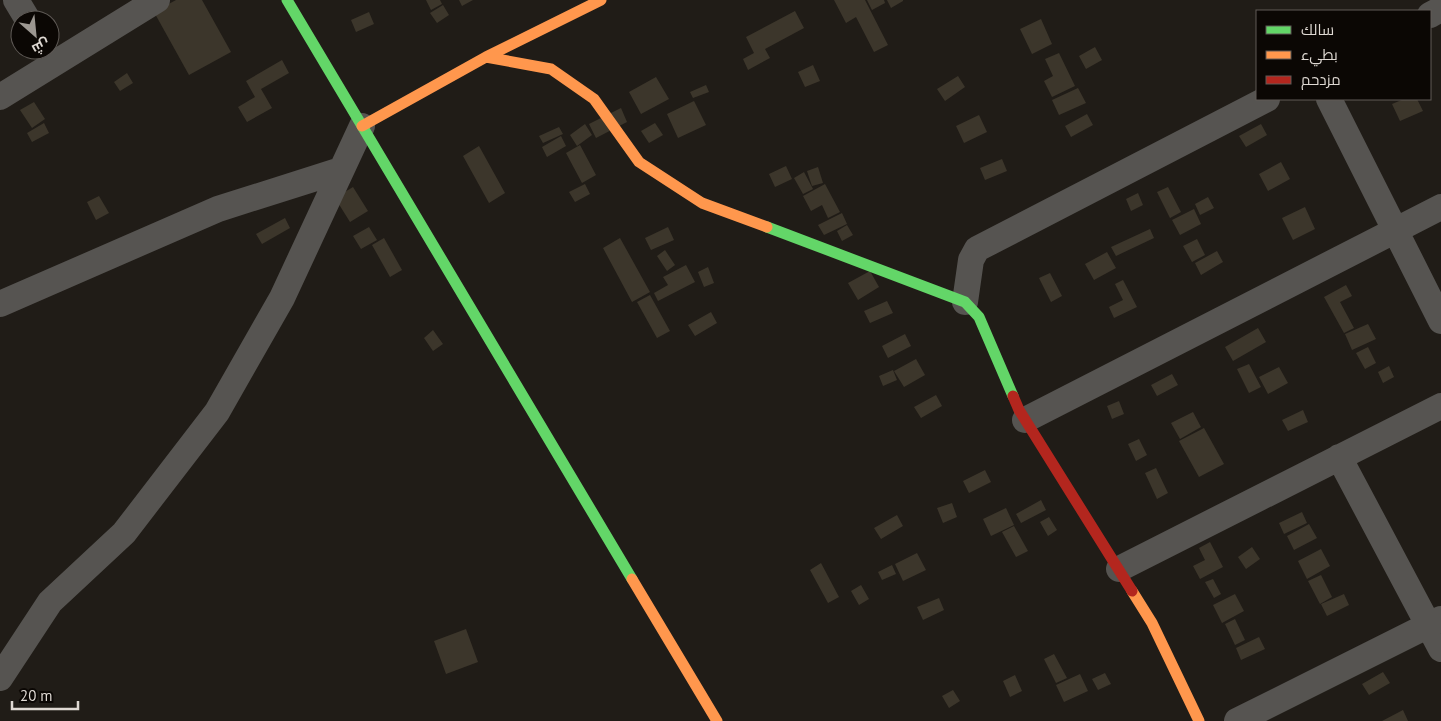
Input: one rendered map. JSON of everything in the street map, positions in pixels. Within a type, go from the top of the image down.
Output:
[{"type":"street","points":[[60,51],[157,0]]},
{"type":"street","points":[[287,0],[717,721]]},
{"type":"street","points":[[0,678],[50,602],[124,533],[217,412],[282,298],[362,126],[486,57],[601,0]]},
{"type":"street","points":[[486,57],[551,69],[594,99],[639,162],[702,203],[965,302],[979,317],[1019,410],[1152,622],[1199,721]]},
{"type":"street","points":[[0,97],[45,60]]},
{"type":"street","points":[[965,302],[971,260],[977,249],[1265,100]]},
{"type":"street","points":[[1330,100],[1441,321]]},
{"type":"street","points":[[0,304],[218,209],[341,170]]},
{"type":"street","points":[[1025,420],[1441,207]]},
{"type":"street","points":[[1119,569],[1441,406]]},
{"type":"street","points":[[1339,457],[1435,622],[1441,649]]},
{"type":"street","points":[[1237,721],[1435,622]]},
{"type":"building","points":[[176,0],[202,0],[231,52],[189,75],[154,12]]},
{"type":"building","points":[[426,0],[440,0],[442,4],[431,10]]},
{"type":"building","points":[[459,0],[473,0],[462,6]]},
{"type":"building","points":[[834,0],[865,0],[888,45],[874,52],[856,17],[846,23]]},
{"type":"building","points":[[867,0],[884,0],[885,3],[872,10]]},
{"type":"building","points":[[887,0],[903,0],[903,1],[891,8]]},
{"type":"building","points":[[443,5],[449,15],[437,23],[430,13]]},
{"type":"building","points":[[795,11],[804,28],[765,49],[770,58],[748,70],[743,59],[754,53],[746,37]]},
{"type":"building","points":[[369,12],[374,24],[356,32],[351,20]]},
{"type":"building","points":[[1041,19],[1052,44],[1032,54],[1020,29]]},
{"type":"building","points":[[1095,47],[1102,60],[1086,69],[1079,56]]},
{"type":"building","points":[[1059,53],[1075,86],[1052,97],[1044,81],[1053,76],[1045,59]]},
{"type":"building","points":[[282,60],[289,73],[261,89],[272,108],[247,122],[238,107],[255,97],[246,81]]},
{"type":"building","points":[[813,65],[820,81],[805,87],[798,72]]},
{"type":"building","points":[[127,73],[133,83],[120,91],[114,82]]},
{"type":"building","points":[[958,76],[965,87],[945,101],[937,89]]},
{"type":"building","points":[[656,77],[669,99],[641,114],[629,92]]},
{"type":"building","points":[[706,85],[709,92],[693,98],[690,92]]},
{"type":"building","points":[[1078,88],[1086,103],[1059,115],[1052,100]]},
{"type":"building","points":[[1402,100],[1418,100],[1423,111],[1400,121],[1392,104]]},
{"type":"building","points":[[694,101],[706,125],[678,138],[667,114]]},
{"type":"building","points":[[34,102],[45,119],[32,128],[20,110]]},
{"type":"building","points":[[621,108],[627,122],[596,138],[589,124]]},
{"type":"building","points":[[1087,114],[1093,125],[1071,137],[1065,126]]},
{"type":"building","points":[[979,115],[987,132],[964,143],[956,126]]},
{"type":"building","points":[[44,123],[49,133],[32,142],[27,133]]},
{"type":"building","points":[[655,123],[663,135],[649,143],[641,131]]},
{"type":"building","points":[[585,124],[592,135],[577,146],[570,135]]},
{"type":"building","points":[[1261,124],[1267,135],[1246,147],[1239,136]]},
{"type":"building","points":[[559,127],[563,134],[543,143],[539,136]]},
{"type":"building","points":[[561,136],[566,146],[547,157],[542,147]]},
{"type":"building","points":[[580,145],[596,175],[582,183],[566,153]]},
{"type":"building","points":[[479,146],[505,193],[489,203],[463,156]]},
{"type":"building","points":[[1002,159],[1007,171],[985,180],[980,168]]},
{"type":"building","points":[[1281,162],[1290,179],[1268,191],[1259,174]]},
{"type":"building","points":[[786,166],[792,179],[775,187],[769,174]]},
{"type":"building","points":[[818,167],[823,183],[812,186],[807,171]]},
{"type":"building","points":[[804,172],[813,189],[803,194],[794,178]]},
{"type":"building","points":[[585,184],[590,194],[575,202],[569,192]]},
{"type":"building","points":[[825,184],[840,212],[828,218],[822,205],[811,211],[803,196]]},
{"type":"building","points":[[353,187],[368,211],[350,222],[335,198]]},
{"type":"building","points":[[1168,187],[1181,212],[1170,218],[1157,192]]},
{"type":"building","points":[[1138,193],[1143,205],[1131,211],[1126,199]]},
{"type":"building","points":[[99,196],[109,213],[96,220],[87,202]]},
{"type":"building","points":[[1208,197],[1214,208],[1200,215],[1195,204]]},
{"type":"building","points":[[1305,207],[1315,229],[1293,240],[1282,218]]},
{"type":"building","points":[[1194,209],[1201,224],[1180,235],[1172,220]]},
{"type":"building","points":[[842,213],[847,224],[824,235],[818,225]]},
{"type":"building","points":[[285,218],[290,228],[262,244],[256,234]]},
{"type":"building","points":[[847,225],[853,235],[842,241],[837,231]]},
{"type":"building","points":[[369,227],[377,240],[361,249],[353,236]]},
{"type":"building","points":[[668,227],[674,240],[651,250],[645,238]]},
{"type":"building","points":[[1150,229],[1154,238],[1116,256],[1111,247]]},
{"type":"building","points":[[384,238],[402,270],[390,277],[372,245]]},
{"type":"building","points":[[620,238],[650,292],[632,302],[603,248]]},
{"type":"building","points":[[1197,239],[1205,255],[1192,262],[1183,246]]},
{"type":"building","points":[[665,250],[675,265],[667,271],[657,256]]},
{"type":"building","points":[[1217,251],[1223,262],[1201,275],[1195,263]]},
{"type":"building","points":[[1107,252],[1116,268],[1094,280],[1085,264]]},
{"type":"building","points":[[686,265],[695,282],[658,301],[654,293],[668,285],[663,277]]},
{"type":"building","points":[[708,267],[714,283],[704,287],[698,272]]},
{"type":"building","points":[[870,271],[879,287],[858,300],[848,283]]},
{"type":"building","points":[[1050,273],[1062,296],[1051,302],[1039,278]]},
{"type":"building","points":[[1123,280],[1137,307],[1114,318],[1109,307],[1123,300],[1115,284]]},
{"type":"building","points":[[1346,285],[1352,296],[1340,302],[1354,328],[1344,333],[1324,297]]},
{"type":"building","points":[[650,295],[670,331],[657,338],[637,302]]},
{"type":"building","points":[[887,301],[893,313],[870,323],[864,311]]},
{"type":"building","points":[[711,312],[717,323],[695,336],[688,325]]},
{"type":"building","points":[[1368,324],[1376,339],[1352,350],[1345,334]]},
{"type":"building","points":[[1258,328],[1266,342],[1233,361],[1225,347]]},
{"type":"building","points":[[433,330],[443,344],[433,351],[424,338]]},
{"type":"building","points":[[905,334],[911,346],[888,358],[882,346]]},
{"type":"building","points":[[1368,347],[1376,363],[1365,369],[1356,353]]},
{"type":"building","points":[[916,359],[925,375],[904,387],[894,371]]},
{"type":"building","points":[[1249,364],[1261,387],[1249,393],[1237,369]]},
{"type":"building","points":[[1389,366],[1394,377],[1383,383],[1378,372]]},
{"type":"building","points":[[1279,367],[1288,383],[1268,394],[1259,377]]},
{"type":"building","points":[[893,370],[897,380],[883,386],[879,376]]},
{"type":"building","points":[[1172,374],[1178,385],[1157,396],[1151,385]]},
{"type":"building","points":[[936,395],[942,406],[921,418],[914,407]]},
{"type":"building","points":[[1119,401],[1124,414],[1112,419],[1107,406]]},
{"type":"building","points":[[1303,410],[1308,422],[1288,431],[1282,420]]},
{"type":"building","points":[[1193,412],[1201,427],[1180,439],[1171,423]]},
{"type":"building","points":[[1204,428],[1224,464],[1199,477],[1179,441]]},
{"type":"building","points":[[1139,439],[1147,455],[1136,461],[1128,444]]},
{"type":"building","points":[[1156,468],[1168,493],[1157,499],[1145,473]]},
{"type":"building","points":[[985,470],[991,482],[969,493],[963,481]]},
{"type":"building","points":[[1041,500],[1046,510],[1021,523],[1016,514]]},
{"type":"building","points":[[952,503],[957,517],[943,523],[937,508]]},
{"type":"building","points":[[1006,508],[1014,525],[991,536],[983,519]]},
{"type":"building","points":[[1302,512],[1307,523],[1284,534],[1279,523]]},
{"type":"building","points":[[897,515],[903,526],[881,539],[874,528]]},
{"type":"building","points":[[1049,517],[1057,530],[1048,536],[1040,522]]},
{"type":"building","points":[[1309,524],[1317,538],[1294,550],[1287,536]]},
{"type":"building","points":[[1014,526],[1028,551],[1016,557],[1002,532]]},
{"type":"building","points":[[1210,542],[1223,567],[1200,579],[1193,566],[1205,560],[1199,548]]},
{"type":"building","points":[[1252,547],[1260,559],[1246,569],[1238,557]]},
{"type":"building","points":[[1321,549],[1330,566],[1307,579],[1298,561]]},
{"type":"building","points":[[917,553],[926,570],[903,581],[895,564]]},
{"type":"building","points":[[821,563],[839,597],[828,603],[810,570]]},
{"type":"building","points":[[892,565],[896,574],[882,580],[878,572]]},
{"type":"building","points":[[1321,575],[1332,597],[1320,604],[1308,581]]},
{"type":"building","points":[[1213,579],[1221,594],[1214,598],[1205,582]]},
{"type":"building","points":[[861,585],[869,599],[859,605],[851,591]]},
{"type":"building","points":[[1235,594],[1244,611],[1222,623],[1213,605]]},
{"type":"building","points":[[1344,594],[1349,605],[1327,616],[1321,604]]},
{"type":"building","points":[[939,598],[944,610],[923,620],[917,607]]},
{"type":"building","points":[[1235,619],[1245,640],[1235,645],[1225,624]]},
{"type":"building","points":[[466,629],[478,662],[446,674],[434,641]]},
{"type":"building","points":[[1259,637],[1265,649],[1241,660],[1236,648]]},
{"type":"building","points":[[1054,654],[1067,678],[1056,683],[1044,659]]},
{"type":"building","points":[[1383,672],[1390,683],[1369,695],[1362,684]]},
{"type":"building","points":[[1105,673],[1111,684],[1098,690],[1092,679]]},
{"type":"building","points":[[1080,674],[1088,691],[1064,702],[1056,685]]},
{"type":"building","points":[[1015,675],[1022,691],[1010,697],[1003,681]]},
{"type":"building","points":[[953,690],[960,701],[949,708],[942,696]]},
{"type":"building","points":[[1403,710],[1408,721],[1382,721]]},
{"type":"traffic: fast","points":[[287,0],[632,579]]},
{"type":"traffic: fast","points":[[767,227],[965,302],[979,317],[1013,396]]},
{"type":"traffic: slow","points":[[362,126],[486,57],[601,0]]},
{"type":"traffic: slow","points":[[486,57],[551,69],[594,99],[639,162],[702,203],[767,227]]},
{"type":"traffic: slow","points":[[632,579],[717,721]]},
{"type":"traffic: slow","points":[[1132,591],[1152,623],[1199,721]]},
{"type":"traffic: jam","points":[[1013,396],[1019,410],[1132,591]]}]
